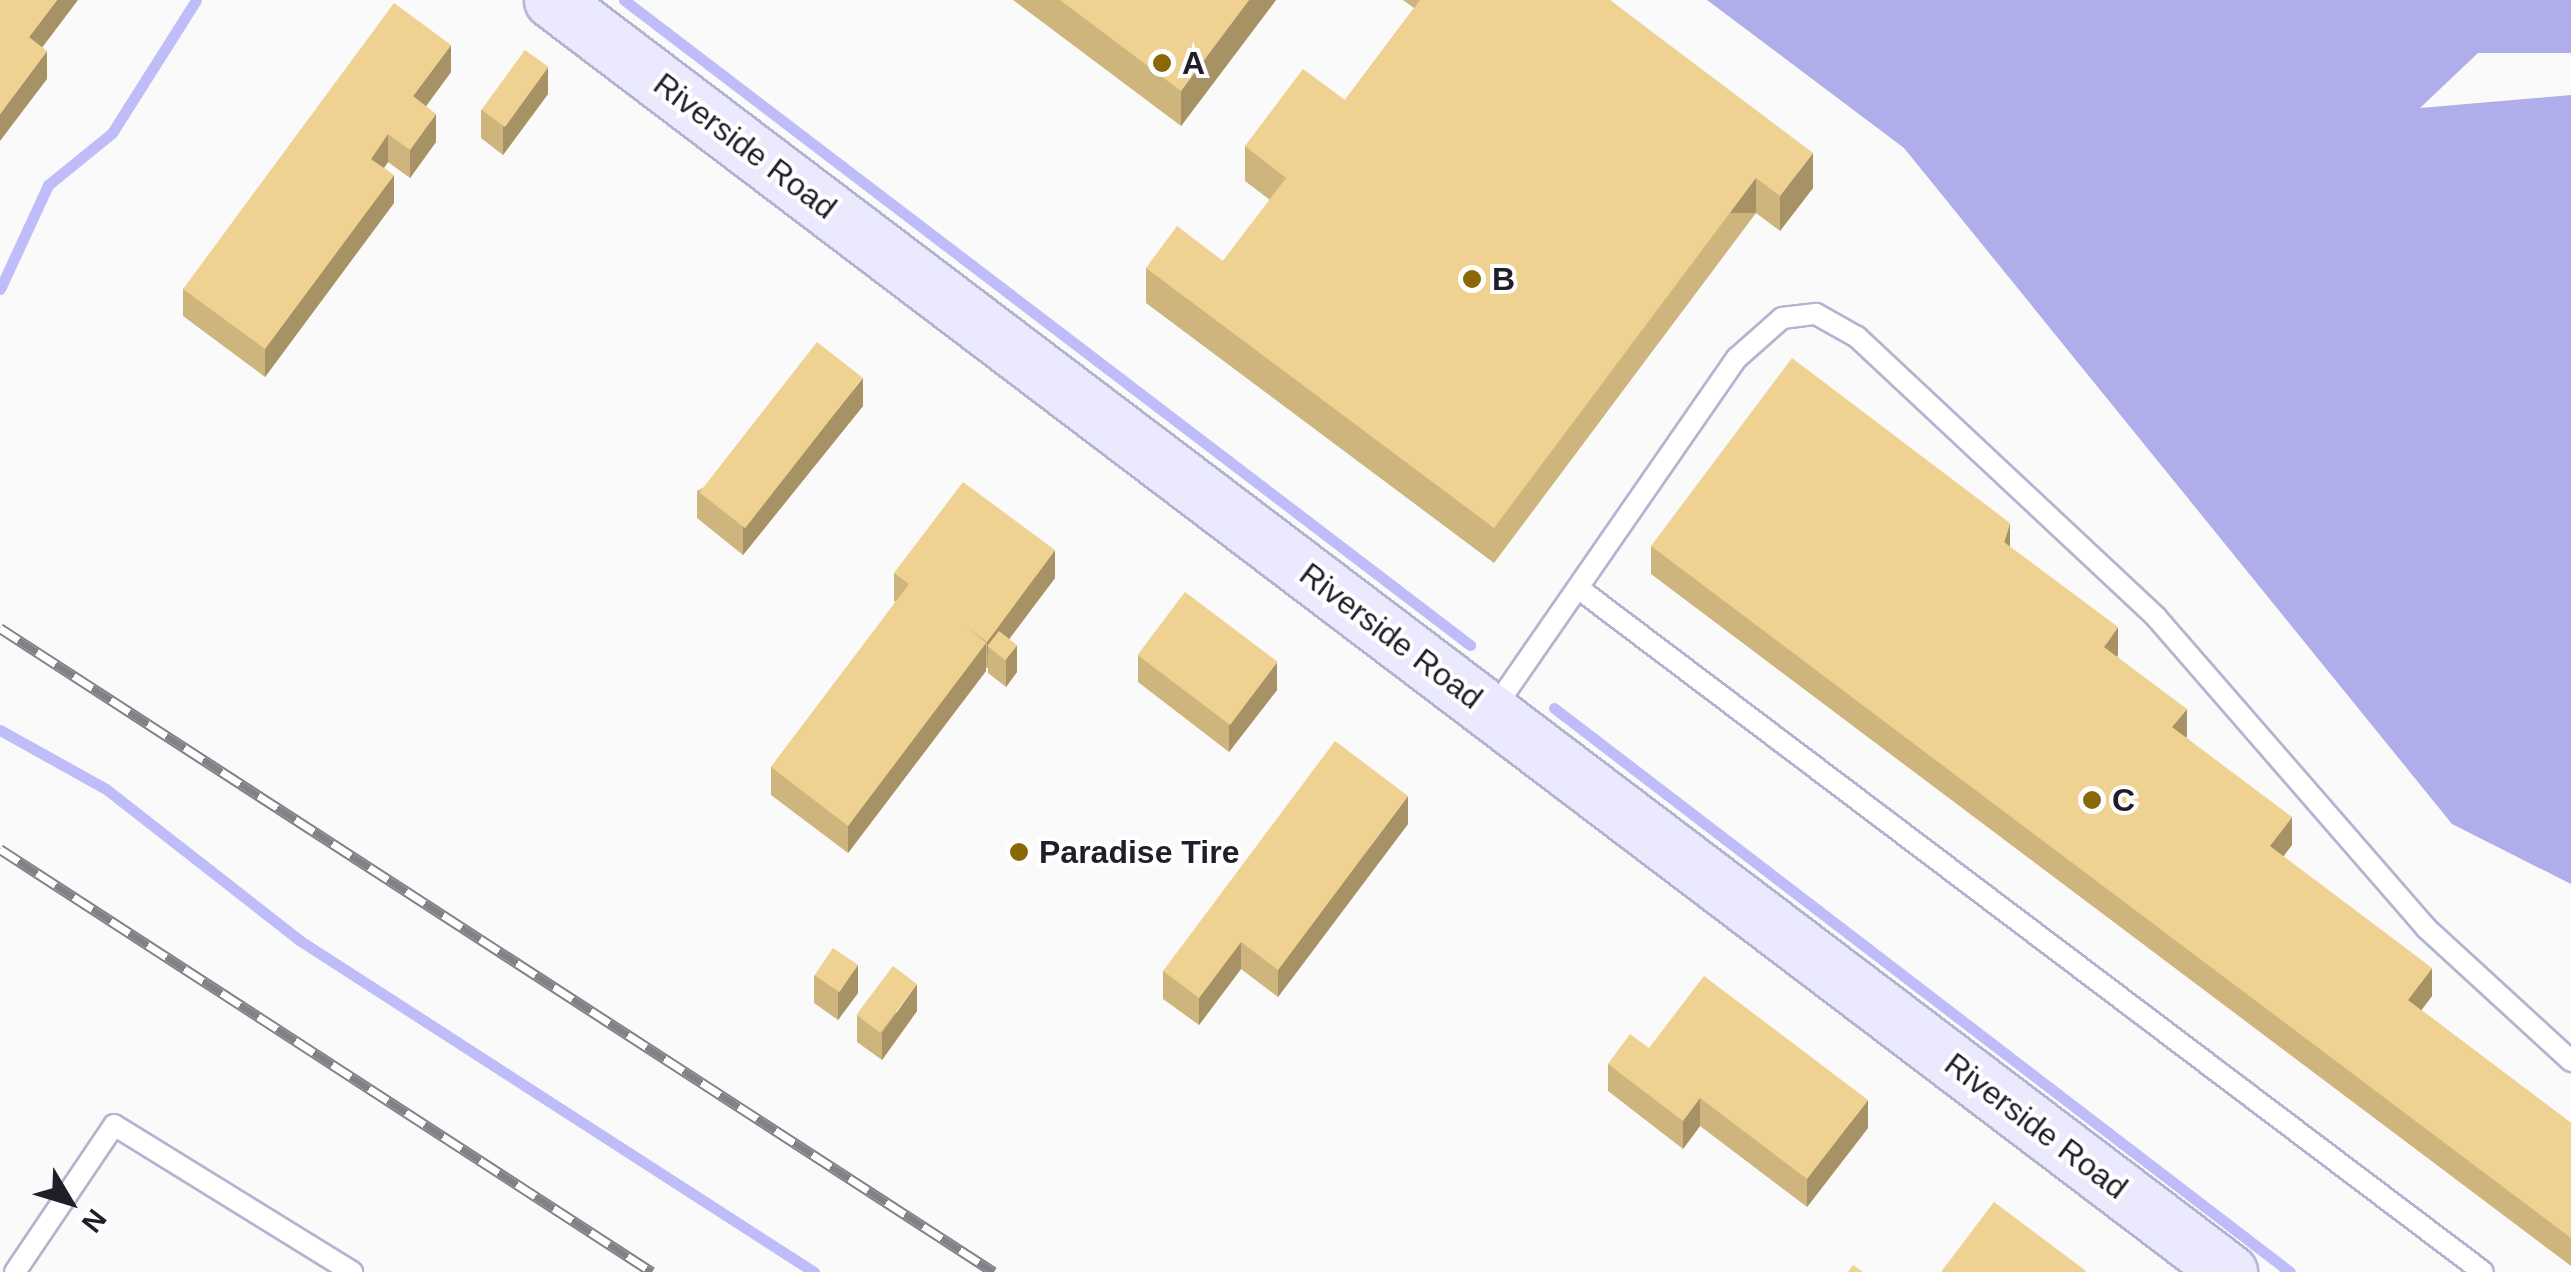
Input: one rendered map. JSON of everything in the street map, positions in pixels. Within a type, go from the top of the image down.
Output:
[{"type":"street","name":"Riverside Road","points":[[552,0],[2229,1272]]},
{"type":"lane","points":[[1492,712],[1738,358],[1782,318],[1816,314],[1857,337],[2156,617],[2426,928],[2571,1061]]},
{"type":"lane","points":[[1578,588],[2484,1272]]},
{"type":"lane","points":[[15,1272],[114,1125],[352,1272]]},
{"type":"shaded area","points":[[1707,0],[2571,0],[2571,53],[2478,53],[2420,108],[2571,95],[2571,884],[2452,824],[1904,148]]},
{"type":"building","points":[[0,0],[57,0],[29,37],[47,51],[0,114]]},
{"type":"building","points":[[1060,0],[1249,0],[1181,91]]},
{"type":"building","name":"B","points":[[1420,0],[1610,0],[1813,153],[1780,196],[1756,178],[1494,528],[1146,268],[1177,226],[1223,261],[1286,178],[1245,146],[1303,69],[1345,100]]},
{"type":"building","points":[[394,3],[451,45],[413,96],[436,114],[410,150],[388,134],[371,159],[394,175],[265,349],[183,289]]},
{"type":"building","points":[[525,50],[548,67],[505,127],[482,110]]},
{"type":"building","points":[[817,342],[863,378],[745,528],[699,493]]},
{"type":"building","name":"C","points":[[1792,358],[2010,523],[2004,542],[2118,627],[2104,647],[2187,709],[2172,727],[2292,817],[2270,846],[2432,968],[2408,1000],[2571,1123],[2571,1238],[1651,546]]},
{"type":"building","points":[[963,482],[1055,550],[987,642],[966,626],[986,643],[848,826],[771,767],[909,584],[894,573]]},
{"type":"building","points":[[1185,592],[1278,662],[1230,725],[1137,655]]},
{"type":"building","points":[[999,631],[1017,645],[1005,660],[987,646]]},
{"type":"building","points":[[1335,741],[1408,796],[1278,970],[1241,942],[1199,998],[1163,971]]},
{"type":"building","points":[[833,948],[858,965],[839,992],[815,975]]},
{"type":"building","points":[[893,966],[917,984],[880,1033],[856,1015]]},
{"type":"building","points":[[1704,976],[1868,1100],[1807,1179],[1700,1098],[1683,1121],[1608,1064],[1630,1034],[1649,1048]]},
{"type":"building","points":[[1994,1202],[2086,1271],[1941,1272]]},
{"type":"waterway","points":[[0,289],[48,185],[112,133],[196,0]]},
{"type":"waterway","points":[[624,0],[1470,645]]},
{"type":"waterway","points":[[1554,708],[2290,1272]]},
{"type":"waterway","points":[[0,730],[106,789],[299,940],[814,1272]]},
{"type":"railway","points":[[0,628],[994,1272]]},
{"type":"railway","points":[[0,849],[652,1272]]},
{"type":"place","name":"A","points":[[1162,63]]},
{"type":"place","name":"B","points":[[1472,279]]},
{"type":"place","name":"C","points":[[2092,800]]},
{"type":"place","name":"Paradise Tire","points":[[1019,852]]}]
